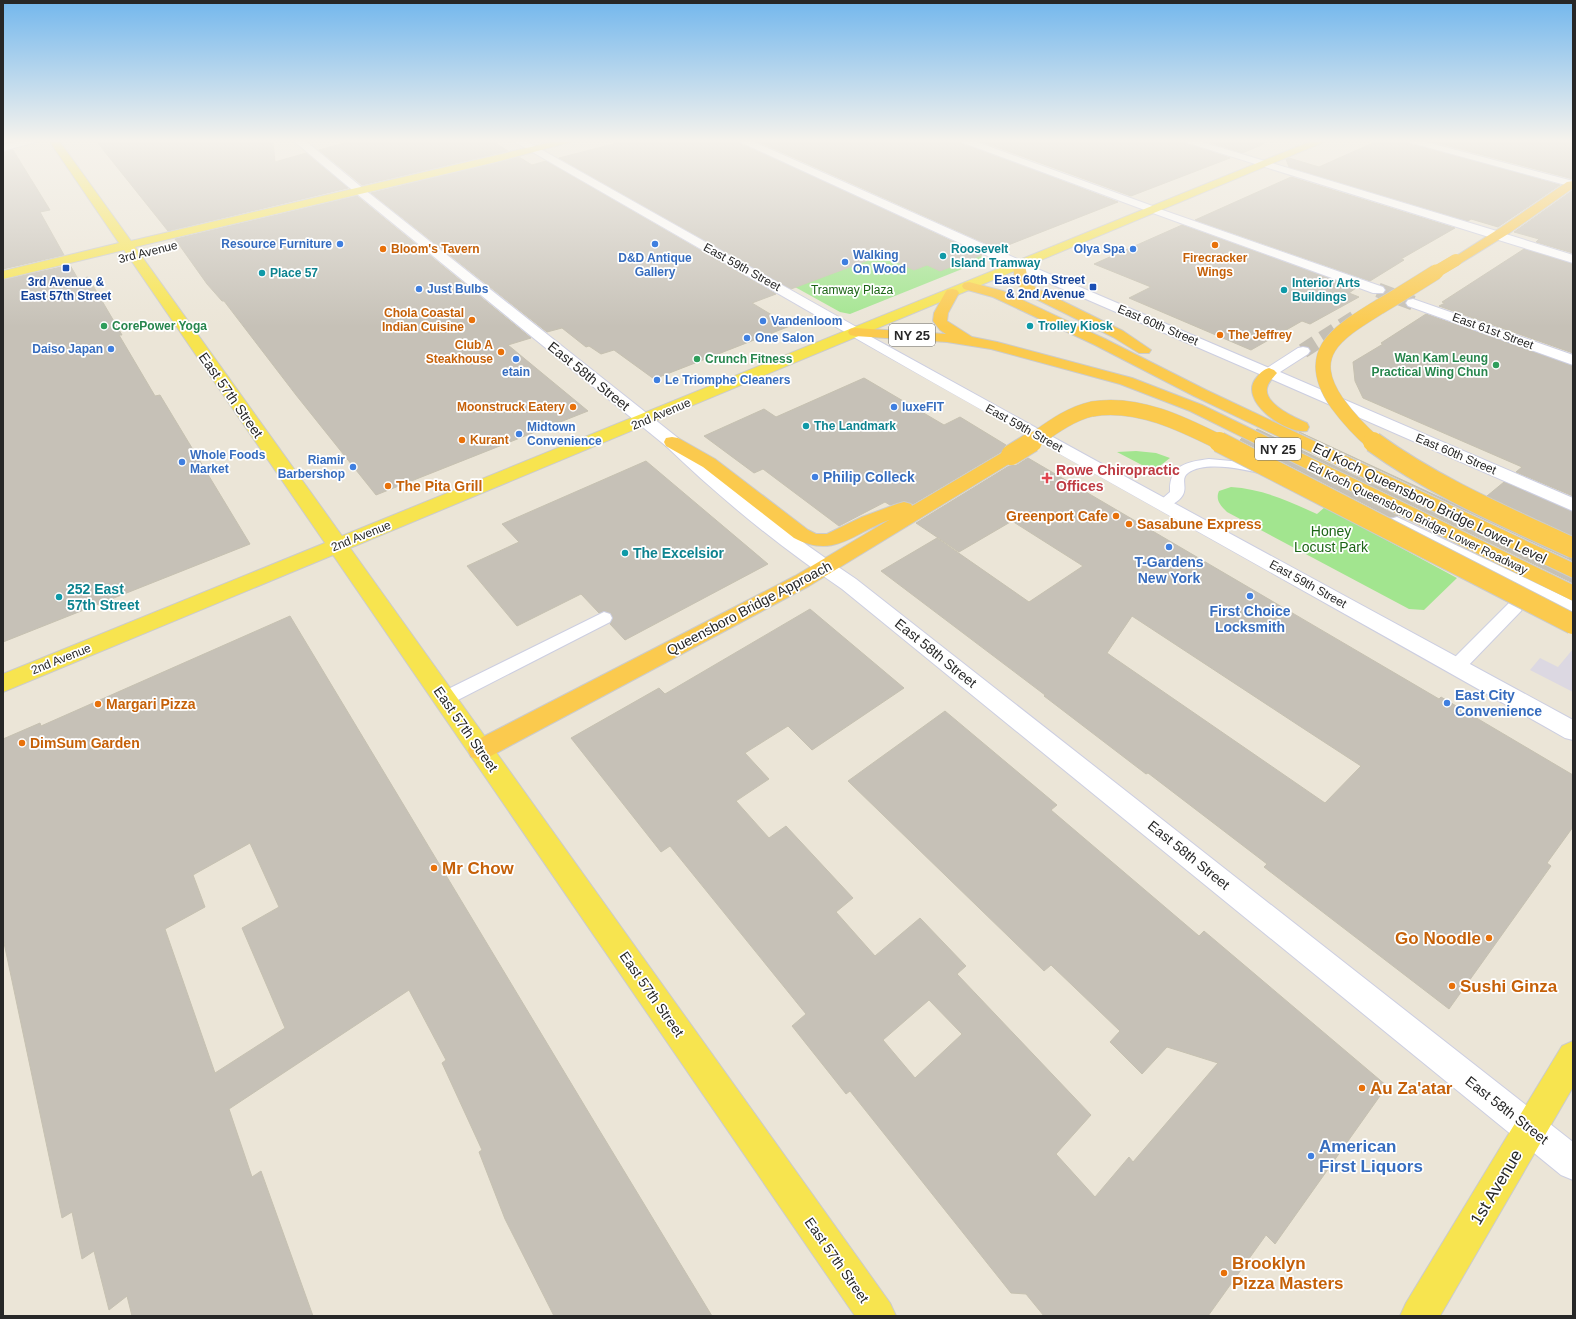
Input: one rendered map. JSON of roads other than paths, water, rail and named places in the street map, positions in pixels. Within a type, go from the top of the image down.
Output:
[{"type":"highway","points":[[1543,204],[1496,236],[1344,329],[1334,340],[1326,353],[1323,369],[1327,387],[1338,406],[1356,429],[1390,455],[1453,491],[1573,548]]},
{"type":"highway","name":"NY 25","points":[[1019,265],[1022,281],[1031,291],[1133,343],[1200,394]]},
{"type":"highway","points":[[969,286],[998,294],[1100,342],[1200,394]]},
{"type":"highway","name":"NY 25","points":[[952,293],[941,313],[940,321],[950,330],[970,340]]},
{"type":"highway","name":"NY 25","points":[[855,332],[970,340]]},
{"type":"highway","name":"Ed Koch Queensboro Bridge Lower Roadway","points":[[970,340],[1046,358],[1126,381],[1179,401],[1573,594]]},
{"type":"highway","points":[[1269,373],[1260,381],[1258,393],[1266,406],[1282,417],[1573,556]]},
{"type":"highway","name":"Ed Koch Queensboro Bridge Lower Level","points":[[1200,394],[1573,571]]},
{"type":"highway","name":"Queensboro Bridge Approach","points":[[480,750],[825,568],[1074,416],[1087,412],[1113,409],[1157,416],[1180,423],[1228,446],[1573,624]]},
{"type":"highway","points":[[672,442],[709,463],[801,534],[818,542],[837,538],[869,522],[957,488]]},
{"type":"main road","name":"East 57th Street","points":[[98,204],[336,546],[877,1316]]},
{"type":"main road","name":"3rd Avenue","points":[[3,287],[130,250],[185,231],[309,204]]},
{"type":"main road","name":"3rd Avenue","points":[[3,275],[250,227],[306,213],[331,204]]},
{"type":"main road","name":"2nd Avenue","points":[[3,683],[1169,204]]},
{"type":"main road","points":[[185,231],[250,227]]},
{"type":"main road","name":"1st Avenue","points":[[1419,1316],[1573,1057]]},
{"type":"street","name":"East 58th Street","points":[[375,204],[672,442],[699,469],[795,547],[855,589],[1573,1163]]},
{"type":"street","name":"East 59th Street","points":[[628,204],[1162,506],[1457,666],[1573,731]]},
{"type":"street","name":"East 60th Street","points":[[882,204],[1019,265],[1573,504]]},
{"type":"street","points":[[1136,204],[1378,290]]},
{"type":"street","points":[[1391,204],[1573,259]]},
{"type":"street","name":"East 61st Street","points":[[1413,303],[1573,360]]},
{"type":"street","points":[[1269,373],[1304,351]]},
{"type":"street","points":[[1362,506],[1573,610]]},
{"type":"lane","points":[[1162,506],[1178,493],[1176,479],[1184,469],[1197,464],[1213,463],[1247,466],[1286,476],[1362,506]]},
{"type":"lane","points":[[1457,666],[1515,607]]},
{"type":"lane","points":[[444,699],[604,618]]},
{"type":"tunnel","points":[[1378,290],[1413,303]]},
{"type":"tunnel","points":[[1303,351],[1356,317]]},
{"type":"place","name":"Resource Furniture","points":[[340,244]]},
{"type":"place","name":"D&D Antique Gallery","points":[[655,244]]},
{"type":"place","name":"Firecracker Wings","points":[[1215,245]]},
{"type":"place","name":"Bloom's Tavern","points":[[383,249]]},
{"type":"place","name":"Olya Spa","points":[[1133,249]]},
{"type":"place","name":"Roosevelt Island Tramway","points":[[943,256]]},
{"type":"place","name":"Walking On Wood","points":[[845,262]]},
{"type":"place","name":"3rd Avenue & East 57th Street","points":[[66,268]]},
{"type":"place","name":"Place 57","points":[[262,273]]},
{"type":"place","name":"East 60th Street & 2nd Avenue","points":[[1093,287]]},
{"type":"place","name":"Just Bulbs","points":[[419,289]]},
{"type":"place","name":"Interior Arts Buildings","points":[[1284,290]]},
{"type":"place","name":"Chola Coastal Indian Cuisine","points":[[472,320]]},
{"type":"place","name":"Vandenloom","points":[[763,321]]},
{"type":"place","name":"CorePower Yoga","points":[[104,326]]},
{"type":"place","name":"Trolley Kiosk","points":[[1030,326]]},
{"type":"place","name":"The Jeffrey","points":[[1220,335]]},
{"type":"place","name":"One Salon","points":[[747,338]]},
{"type":"place","name":"Daiso Japan","points":[[111,349]]},
{"type":"place","name":"Club A Steakhouse","points":[[501,352]]},
{"type":"place","name":"etain","points":[[516,359]]},
{"type":"place","name":"Crunch Fitness","points":[[697,359]]},
{"type":"place","name":"Wan Kam Leung Practical Wing Chun","points":[[1496,365]]},
{"type":"place","name":"Le Triomphe Cleaners","points":[[657,380]]},
{"type":"place","name":"Moonstruck Eatery","points":[[573,407]]},
{"type":"place","name":"luxeFIT","points":[[894,407]]},
{"type":"place","name":"The Landmark","points":[[806,426]]},
{"type":"place","name":"Midtown Convenience","points":[[519,434]]},
{"type":"place","name":"Kurant","points":[[462,440]]},
{"type":"place","name":"Whole Foods Market","points":[[182,462]]},
{"type":"place","name":"Riamir Barbershop","points":[[353,467]]},
{"type":"place","name":"Philip Colleck","points":[[815,477]]},
{"type":"place","name":"Rowe Chiropractic Offices","points":[[1047,478]]},
{"type":"place","name":"The Pita Grill","points":[[388,486]]},
{"type":"place","name":"Greenport Cafe","points":[[1116,516]]},
{"type":"place","name":"Sasabune Express","points":[[1129,524]]},
{"type":"place","name":"T-Gardens New York","points":[[1169,547]]},
{"type":"place","name":"The Excelsior","points":[[625,553]]},
{"type":"place","name":"First Choice Locksmith","points":[[1250,596]]},
{"type":"place","name":"252 East 57th Street","points":[[59,597]]},
{"type":"place","name":"East City Convenience","points":[[1447,703]]},
{"type":"place","name":"Margari Pizza","points":[[98,704]]},
{"type":"place","name":"DimSum Garden","points":[[22,743]]},
{"type":"place","name":"Mr Chow","points":[[434,868]]},
{"type":"place","name":"Go Noodle","points":[[1489,938]]},
{"type":"place","name":"Sushi Ginza","points":[[1452,986]]},
{"type":"place","name":"Au Za'atar","points":[[1362,1088]]},
{"type":"place","name":"American First Liquors","points":[[1311,1156]]},
{"type":"place","name":"Brooklyn Pizza Masters","points":[[1224,1273]]},
{"type":"park label","name":"Tramway Plaza","points":[[852,290]]},
{"type":"park label","name":"Honey Locust Park","points":[[1331,540]]}]
